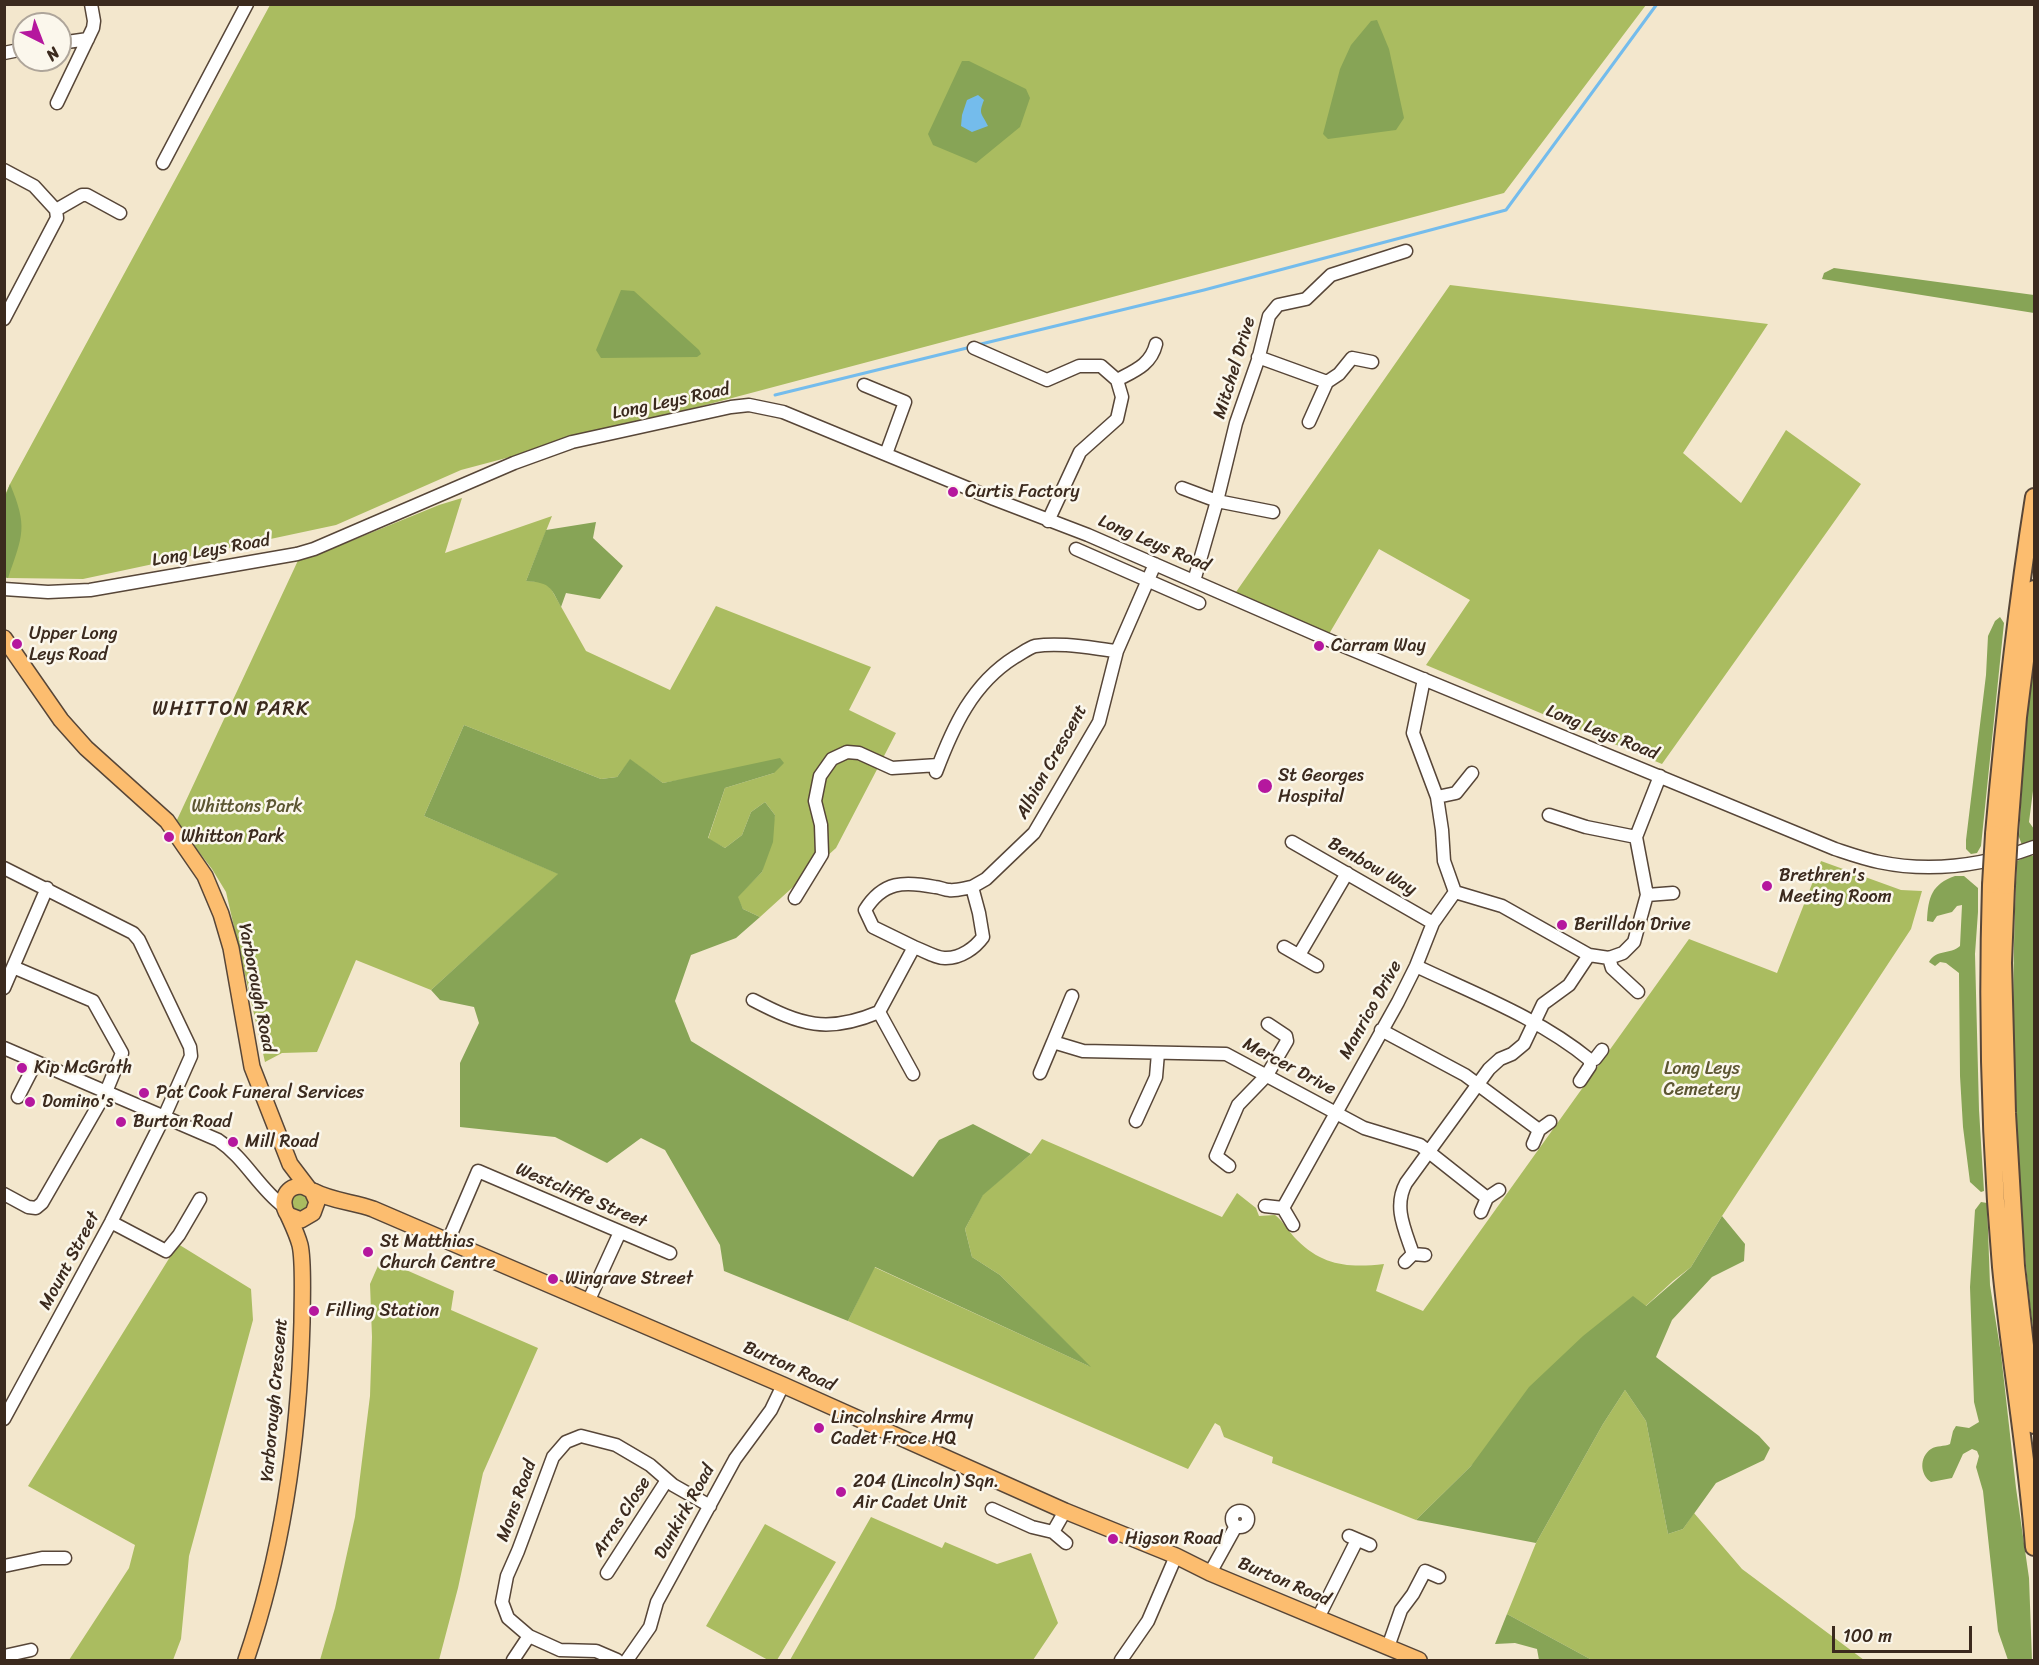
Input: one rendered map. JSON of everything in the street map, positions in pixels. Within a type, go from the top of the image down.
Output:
[{"type":"highway","points":[[2034,497],[2018,599],[1989,1003],[1991,1116],[2001,1268],[2034,1547]]},
{"type":"highway","points":[[2001,834],[2034,589]]},
{"type":"highway","points":[[1999,885],[2004,973],[2007,1113],[2016,1266],[2034,1425]]},
{"type":"main road","name":"Yarborough Road","points":[[5,641],[61,720],[86,748],[167,821],[205,876],[221,914],[231,948],[252,1067],[290,1164]]},
{"type":"main road","points":[[290,1164],[317,1202],[300,1246]]},
{"type":"main road","points":[[290,1164],[287,1201],[300,1246]]},
{"type":"main road","points":[[287,1201],[301,1186],[310,1190]]},
{"type":"main road","name":"Burton Road","points":[[310,1190],[340,1202],[373,1209],[783,1385],[1065,1511],[1419,1660]]},
{"type":"main road","points":[[287,1201],[296,1220],[312,1215],[325,1206],[340,1202]]},
{"type":"main road","name":"Yarborough Crescent","points":[[246,1660],[272,1568],[292,1468],[301,1368],[300,1246]]},
{"type":"street","points":[[57,104],[93,25],[91,4]]},
{"type":"street","points":[[163,163],[247,4]]},
{"type":"street","points":[[72,42],[88,39]]},
{"type":"street","points":[[4,170],[34,186],[56,210],[57,218],[4,319]]},
{"type":"street","points":[[56,210],[82,195],[87,195],[120,213]]},
{"type":"street","name":"Mitchel Drive","points":[[1194,581],[1236,423],[1269,315],[1278,305],[1306,299],[1331,276],[1406,250]]},
{"type":"street","points":[[1117,380],[1141,368],[1154,353],[1156,344]]},
{"type":"street","points":[[974,348],[1047,380],[1079,366],[1101,366],[1117,380],[1122,398],[1117,419],[1080,453],[1048,521]]},
{"type":"street","points":[[1258,357],[1327,382]]},
{"type":"street","points":[[1309,422],[1327,382],[1339,374],[1352,358],[1372,362]]},
{"type":"street","points":[[864,385],[905,402],[886,454]]},
{"type":"street","name":"Long Leys Road","points":[[4,589],[48,592],[90,590],[297,554],[314,549],[547,450],[598,436],[749,405],[783,412],[1048,521],[1088,535],[1424,679],[1835,849],[1881,862],[1929,868],[1986,862],[2034,847]]},
{"type":"street","points":[[1182,488],[1217,501],[1273,512]]},
{"type":"street","points":[[1076,549],[1199,603]]},
{"type":"street","name":"Albion Crescent","points":[[972,887],[986,879],[1034,833],[1098,722],[1117,651],[1155,564]]},
{"type":"street","points":[[795,898],[822,854],[821,825],[815,801],[820,776],[832,759],[847,752],[859,753],[892,768],[937,769],[950,735],[974,694],[1005,663],[1032,647],[1062,645],[1117,651]]},
{"type":"street","points":[[1424,679],[1413,733],[1437,797],[1444,861],[1455,892],[1502,906],[1589,955],[1609,958],[1623,953],[1634,942],[1647,895],[1636,837],[1660,776]]},
{"type":"street","points":[[1437,797],[1456,793],[1472,773]]},
{"type":"street","points":[[1549,815],[1586,827],[1636,837]]},
{"type":"street","name":"Benbow Way","points":[[1292,842],[1433,923]]},
{"type":"street","points":[[4,868],[133,933],[139,940],[190,1047],[188,1065],[164,1117]]},
{"type":"street","points":[[1299,955],[1347,873]]},
{"type":"street","points":[[895,884],[920,884],[950,891],[972,887],[983,937],[976,947],[945,959],[914,947],[873,927],[865,910],[873,898],[884,888],[895,884]]},
{"type":"street","points":[[4,988],[47,888]]},
{"type":"street","name":"Manrico Drive","points":[[1283,1208],[1380,1030],[1398,1002],[1416,966],[1433,923],[1455,892]]},
{"type":"street","points":[[1647,895],[1673,893]]},
{"type":"street","points":[[753,1000],[784,1016],[824,1025],[857,1022],[879,1012],[914,947]]},
{"type":"street","points":[[1284,947],[1317,966]]},
{"type":"street","points":[[1414,1257],[1401,1219],[1400,1196],[1406,1183],[1489,1070],[1500,1059],[1512,1054],[1524,1044],[1543,1004],[1569,985],[1589,955]]},
{"type":"street","points":[[1609,958],[1612,968],[1638,992]]},
{"type":"street","points":[[1416,966],[1534,1022],[1567,1041],[1590,1060]]},
{"type":"street","points":[[4,1194],[28,1207],[36,1208],[42,1203],[106,1092],[122,1053],[93,1001],[13,967]]},
{"type":"street","points":[[1040,1073],[1072,996]]},
{"type":"street","points":[[879,1012],[913,1074]]},
{"type":"street","points":[[1229,1166],[1216,1156],[1234,1112],[1267,1075],[1287,1041],[1286,1036],[1268,1024]]},
{"type":"street","points":[[1380,1030],[1449,1066],[1539,1130]]},
{"type":"street","name":"Mercer Drive","points":[[1053,1042],[1083,1051],[1226,1054],[1364,1128],[1420,1145],[1487,1198]]},
{"type":"street","points":[[4,1048],[218,1140],[242,1160],[272,1197],[287,1201]]},
{"type":"street","points":[[1590,1060],[1595,1059],[1602,1050]]},
{"type":"street","points":[[1136,1121],[1156,1077],[1158,1053]]},
{"type":"street","points":[[1580,1081],[1590,1065],[1590,1060]]},
{"type":"street","points":[[18,1097],[36,1062]]},
{"type":"street","name":"Mount Street","points":[[4,1419],[111,1222],[164,1117]]},
{"type":"street","points":[[1533,1144],[1539,1130],[1550,1122]]},
{"type":"street","name":"Westcliffe Street","points":[[448,1241],[478,1172],[670,1253]]},
{"type":"street","points":[[1481,1212],[1487,1198],[1499,1190]]},
{"type":"street","points":[[111,1222],[165,1251],[179,1235],[200,1198]]},
{"type":"street","points":[[1265,1206],[1283,1208],[1293,1225]]},
{"type":"street","points":[[588,1302],[620,1232]]},
{"type":"street","name":"Dunkirk Road","points":[[627,1660],[650,1627],[657,1602],[735,1459],[771,1410],[783,1385]]},
{"type":"street","name":"Mons Road","points":[[617,1660],[596,1651],[560,1650],[529,1636],[508,1618],[502,1602],[507,1576],[552,1459],[566,1442],[581,1436],[616,1445],[710,1506]]},
{"type":"street","name":"Arras Close","points":[[608,1573],[667,1480]]},
{"type":"street","points":[[992,1509],[1032,1527],[1053,1532],[1066,1543]]},
{"type":"street","points":[[1053,1532],[1065,1511]]},
{"type":"street","points":[[1210,1573],[1236,1526]]},
{"type":"street","points":[[1318,1618],[1353,1538],[1370,1545]]},
{"type":"street","points":[[1120,1660],[1148,1621],[1176,1556]]},
{"type":"street","points":[[4,1566],[42,1558],[65,1558]]},
{"type":"street","points":[[1388,1647],[1401,1610],[1413,1594],[1425,1571],[1439,1577]]},
{"type":"street","points":[[513,1660],[529,1636]]},
{"type":"street","points":[[4,1656],[31,1650]]},
{"type":"green space","points":[[270,5],[1646,5],[1504,193],[461,470],[336,525],[83,579],[5,577],[4,497],[10,484]]},
{"type":"green space","points":[[1377,20],[1389,49],[1404,118],[1396,130],[1328,139],[1323,134],[1340,69],[1351,45],[1371,21]]},
{"type":"green space","points":[[962,61],[969,61],[1026,89],[1030,98],[1020,127],[976,163],[933,145],[928,134]]},
{"type":"green space","points":[[1834,268],[2034,295],[2034,313],[1822,279],[1824,273]]},
{"type":"green space","points":[[1450,285],[1768,324],[1683,453],[1741,503],[1786,430],[1861,484],[1662,764],[1426,665],[1470,600],[1379,549],[1329,634],[1236,592]]},
{"type":"green space","points":[[621,290],[634,291],[701,354],[697,357],[601,358],[596,350]]},
{"type":"green space","points":[[10,484],[19,511],[21,531],[8,578],[4,577],[5,497]]},
{"type":"green space","name":"Whittons Park","points":[[462,498],[445,553],[552,516],[526,581],[544,582],[550,587],[586,651],[670,690],[716,606],[871,667],[849,710],[896,733],[836,848],[760,917],[743,909],[737,897],[762,872],[775,815],[765,802],[751,812],[742,835],[725,848],[708,839],[725,788],[774,773],[702,776],[663,783],[630,760],[617,777],[601,779],[464,725],[424,816],[559,874],[431,990],[356,960],[317,1052],[282,1053],[265,1062],[226,892],[212,869],[176,822],[301,554],[341,545],[439,505]]},
{"type":"green space","points":[[596,522],[593,538],[623,566],[600,599],[566,593],[561,607],[548,587],[526,581],[546,530]]},
{"type":"green space","points":[[2000,617],[2004,623],[1981,846],[1977,853],[1971,854],[1966,849],[1966,840],[1986,675],[1988,636],[1995,621]]},
{"type":"green space","points":[[2034,661],[2034,783],[2029,822],[2034,829],[2034,845],[2023,848],[2019,837],[2025,732]]},
{"type":"green space","points":[[464,725],[601,779],[617,777],[630,759],[663,783],[780,758],[784,763],[774,773],[725,788],[708,838],[725,848],[742,835],[751,812],[765,802],[775,815],[773,842],[762,872],[738,897],[743,909],[760,917],[736,938],[691,955],[675,1001],[691,1041],[913,1177],[939,1140],[973,1124],[1031,1154],[983,1195],[965,1229],[972,1257],[1000,1275],[1091,1367],[875,1267],[848,1321],[724,1271],[720,1245],[665,1150],[641,1138],[607,1163],[555,1137],[460,1127],[460,1063],[479,1023],[474,1007],[440,1000],[431,990],[558,874],[424,816]]},
{"type":"green space","points":[[2029,855],[2034,856],[2034,1336],[2018,1159],[2013,980],[2017,861]]},
{"type":"green space","name":"Long Leys Cemetery","points":[[1821,861],[1901,890],[1922,891],[1911,929],[1722,1216],[1691,1267],[1471,1466],[1416,1520],[1272,1463],[1273,1457],[1224,1437],[1220,1426],[1215,1423],[1188,1469],[848,1321],[874,1267],[1089,1366],[1000,1275],[972,1257],[965,1229],[983,1194],[1031,1154],[1042,1139],[1222,1217],[1237,1193],[1256,1208],[1259,1216],[1275,1215],[1307,1249],[1327,1260],[1359,1266],[1384,1264],[1376,1291],[1423,1311],[1689,939],[1777,973]]},
{"type":"green space","points":[[1955,876],[1964,876],[1978,888],[1975,954],[1979,1110],[1984,1191],[1981,1192],[1970,1182],[1963,1127],[1959,973],[1946,963],[1940,962],[1935,966],[1929,962],[1935,955],[1960,946],[1962,905],[1957,906],[1952,912],[1937,916],[1933,922],[1927,921],[1930,898],[1936,887]]},
{"type":"green space","points":[[298,1192],[310,1197],[309,1211],[293,1214],[290,1197]]},
{"type":"green space","points":[[1981,1202],[1987,1203],[1990,1285],[2029,1578],[2032,1660],[2008,1660],[1998,1631],[1983,1491],[1976,1467],[1979,1456],[1977,1451],[1972,1449],[1963,1454],[1952,1478],[1931,1482],[1927,1479],[1922,1466],[1927,1452],[1950,1444],[1956,1426],[1969,1428],[1979,1422],[1974,1402],[1970,1287],[1975,1210]]},
{"type":"green space","points":[[1722,1216],[1745,1244],[1744,1261],[1712,1277],[1672,1320],[1656,1357],[1759,1436],[1770,1448],[1764,1460],[1716,1483],[1683,1529],[1668,1534],[1646,1421],[1625,1390],[1603,1424],[1536,1543],[1416,1520],[1471,1466],[1529,1387],[1583,1336],[1633,1296],[1646,1306],[1691,1267]]},
{"type":"green space","points":[[178,1244],[251,1289],[253,1320],[189,1556],[181,1639],[173,1660],[69,1660],[129,1568],[135,1545],[28,1486]]},
{"type":"green space","points":[[381,1259],[454,1291],[451,1310],[538,1348],[483,1473],[458,1588],[439,1660],[320,1660],[335,1608],[355,1517],[370,1396],[372,1337],[370,1284]]},
{"type":"green space","points":[[1625,1390],[1646,1421],[1668,1534],[1683,1529],[1694,1513],[1742,1569],[1864,1660],[1592,1660],[1507,1614],[1536,1543],[1603,1424]]},
{"type":"green space","points":[[871,1517],[942,1548],[945,1542],[997,1564],[1031,1553],[1058,1623],[1033,1660],[790,1660]]},
{"type":"green space","points":[[765,1524],[836,1562],[777,1660],[768,1660],[706,1626]]},
{"type":"green space","points":[[1507,1614],[1592,1660],[1539,1660],[1537,1649],[1515,1643],[1495,1644]]},
{"type":"water","points":[[978,95],[984,100],[981,111],[988,126],[972,132],[961,126],[962,115],[967,100]]},
{"type":"waterway","points":[[977,345],[1204,290],[1506,210],[1657,4]]},
{"type":"waterway","points":[[775,395],[971,347]]},
{"type":"place","name":"Curtis Factory","points":[[953,492]]},
{"type":"place","name":"Upper Long Leys Road","points":[[17,644]]},
{"type":"place","name":"Carram Way","points":[[1319,646]]},
{"type":"place","name":"St Georges Hospital","points":[[1265,786]]},
{"type":"place","name":"Whitton Park","points":[[169,837]]},
{"type":"place","name":"Brethren's Meeting Room","points":[[1767,886]]},
{"type":"place","name":"Berilldon Drive","points":[[1562,925]]},
{"type":"place","name":"Kip McGrath","points":[[22,1068]]},
{"type":"place","name":"Pat Cook Funeral Services","points":[[144,1093]]},
{"type":"place","name":"Domino's","points":[[30,1102]]},
{"type":"place","name":"Burton Road","points":[[121,1122]]},
{"type":"place","name":"Mill Road","points":[[233,1142]]},
{"type":"place","name":"St Matthias Church Centre","points":[[368,1252]]},
{"type":"place","name":"Wingrave Street","points":[[553,1279]]},
{"type":"place","name":"Filling Station","points":[[314,1311]]},
{"type":"place","name":"Lincolnshire Army Cadet Froce HQ","points":[[819,1428]]},
{"type":"place","name":"204 (Lincoln) Sqn. Air Cadet Unit","points":[[841,1492]]},
{"type":"place","name":"Higson Road","points":[[1113,1539]]},
{"type":"district","name":"WHITTON PARK","points":[[231,710]]}]
